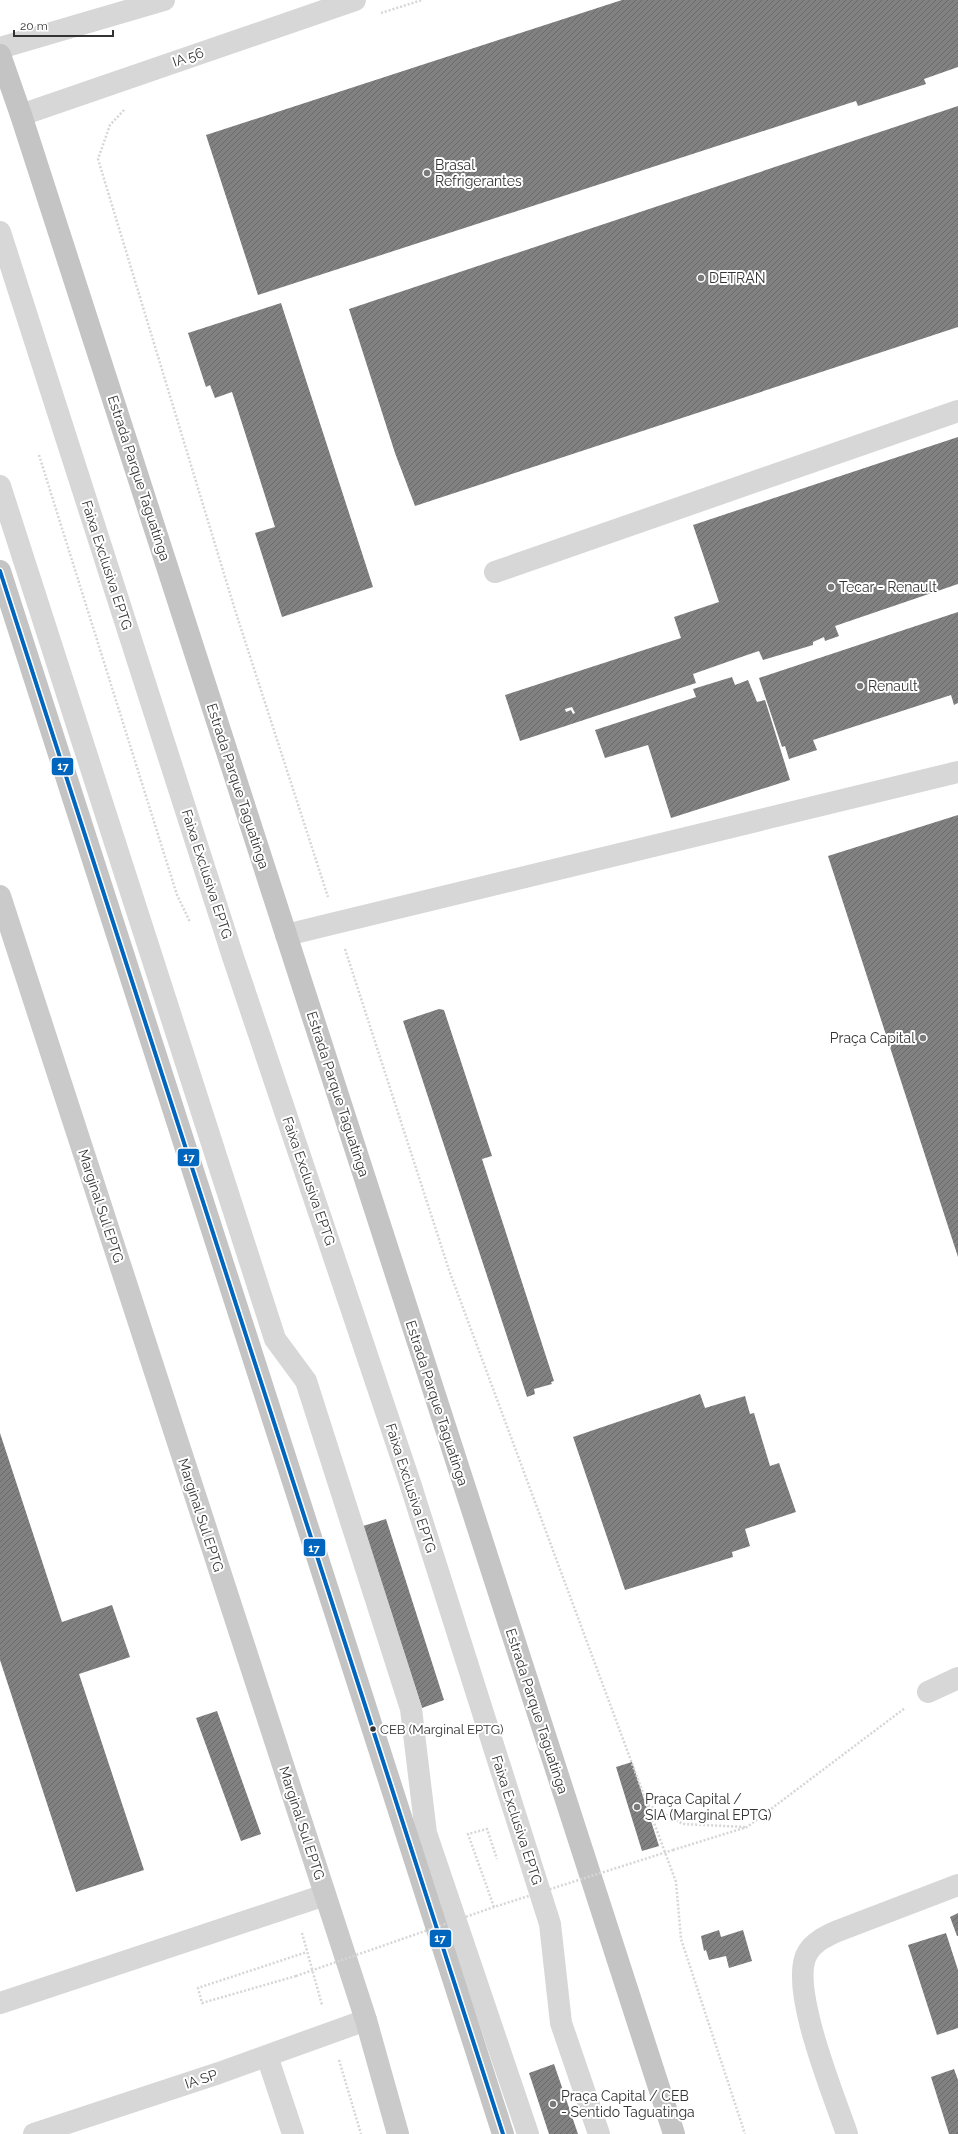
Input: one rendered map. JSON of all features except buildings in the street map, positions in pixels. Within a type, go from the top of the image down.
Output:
[{"type":"highway","name":"Estrada Parque Taguatinga","points":[[0,56],[21,115],[674,2134]]},
{"type":"highway","points":[[0,571],[503,2134]]},
{"type":"main road","name":"Marginal Sul EPTG","points":[[0,896],[366,2020],[398,2134]]},
{"type":"street","points":[[0,48],[164,0]]},
{"type":"street","name":"IA 56","points":[[21,115],[355,0]]},
{"type":"street","name":"Faixa Exclusiva EPTG","points":[[0,232],[233,957],[410,1483],[550,1924],[561,2023],[599,2134]]},
{"type":"street","points":[[495,572],[958,411]]},
{"type":"street","points":[[0,486],[275,1339],[306,1381],[411,1710],[426,1833],[528,2134]]},
{"type":"street","points":[[286,935],[958,772]]},
{"type":"street","points":[[928,1692],[958,1678]]},
{"type":"street","points":[[847,2134],[814,2038],[802,1983],[803,1967],[808,1952],[820,1940],[835,1932],[958,1885]]},
{"type":"street","points":[[0,2003],[325,1895]]},
{"type":"street","name":"IA SP","points":[[34,2134],[266,2056],[366,2020]]},
{"type":"street","points":[[266,2056],[293,2134]]},
{"type":"path","points":[[377,14],[422,0]]},
{"type":"path","points":[[130,105],[110,125],[98,159],[235,610],[448,1270],[676,1882],[681,1939],[745,2134]]},
{"type":"path","points":[[307,1952],[198,1988],[202,2003],[296,1976],[494,1907],[747,1827],[928,1692]]},
{"type":"path","points":[[648,1805],[683,1824],[747,1827]]},
{"type":"path","points":[[494,1907],[468,1834],[487,1829],[499,1864]]},
{"type":"path","points":[[294,1905],[361,2134]]},
{"type":"transit line","name":"17","points":[[0,571],[503,2134]]},
{"type":"place","name":"Brasal Refrigerantes","points":[[427,173]]},
{"type":"place","name":"DETRAN","points":[[701,278]]},
{"type":"place","name":"Tecar - Renault","points":[[831,587]]},
{"type":"place","name":"Renault","points":[[860,686]]},
{"type":"place","name":"Praça Capital","points":[[923,1038]]},
{"type":"place","name":"CEB (Marginal EPTG)","points":[[373,1729]]},
{"type":"place","name":"Praça Capital / SIA (Marginal EPTG)","points":[[637,1807]]},
{"type":"place","name":"Praça Capital / CEB - Sentido Taguatinga","points":[[553,2104]]}]
